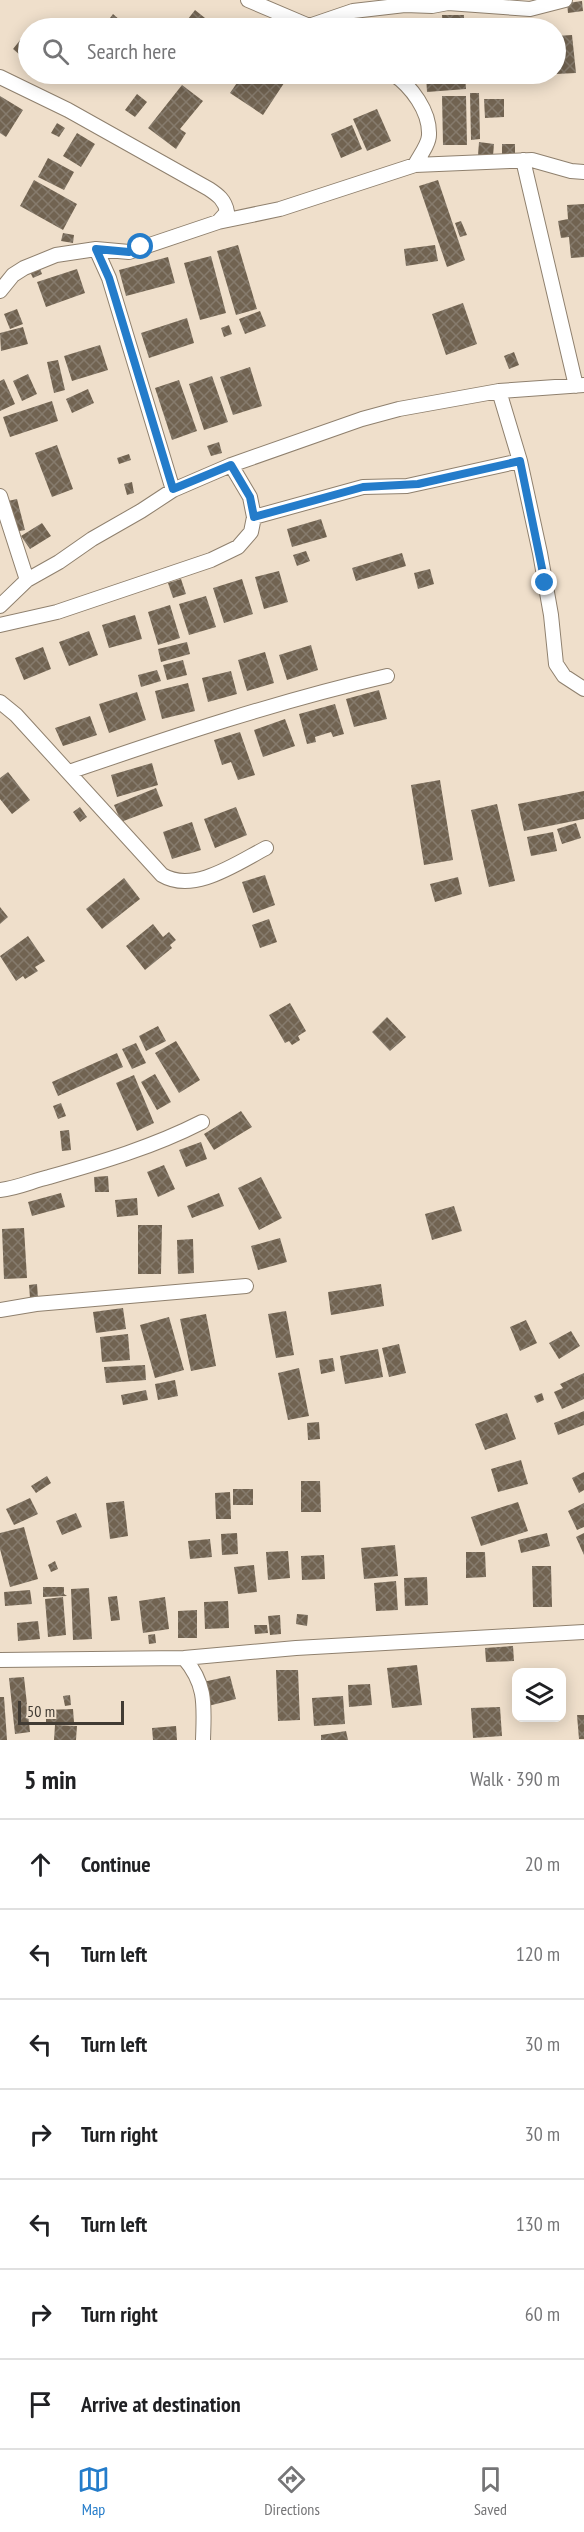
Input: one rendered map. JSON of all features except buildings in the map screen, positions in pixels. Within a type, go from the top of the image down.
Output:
[{"type":"street","points":[[248,0],[271,5],[295,18]]},
{"type":"street","points":[[335,18],[353,11],[405,5],[432,6],[448,2],[530,9],[565,0]]},
{"type":"street","points":[[0,77],[68,110],[220,196],[226,204],[227,212],[218,222]]},
{"type":"street","points":[[403,84],[418,100],[427,119],[429,136],[415,165]]},
{"type":"street","points":[[0,606],[27,580],[173,489],[231,465],[380,414],[444,399],[499,391],[580,386],[523,160]]},
{"type":"street","points":[[0,291],[13,275],[56,255],[96,249],[129,252],[218,222],[280,209],[415,165],[523,160],[542,161],[571,171],[584,172]]},
{"type":"street","points":[[96,249],[109,278],[173,489]]},
{"type":"street","points":[[499,391],[520,461],[540,553],[551,615],[556,664],[564,676],[584,689]]},
{"type":"street","points":[[254,517],[363,487],[406,486],[520,461]]},
{"type":"street","points":[[0,625],[57,612],[212,560],[238,547],[251,532],[254,517],[250,497],[231,465]]},
{"type":"street","points":[[0,496],[27,580]]},
{"type":"street","points":[[69,772],[207,724],[322,691],[387,676]]},
{"type":"street","points":[[0,702],[16,715],[162,875],[171,880],[209,877],[266,848]]},
{"type":"street","points":[[0,1190],[26,1185],[110,1160],[202,1122]]},
{"type":"street","points":[[0,1310],[246,1286]]},
{"type":"street","points":[[0,1660],[184,1658],[296,1648],[584,1632]]},
{"type":"street","points":[[184,1658],[201,1683],[203,1740]]},
{"type":"route","points":[[141,247],[129,252],[96,249],[109,278],[173,489],[231,465],[250,497],[254,517],[363,487],[406,486],[520,461],[522,480],[545,583]]}]
